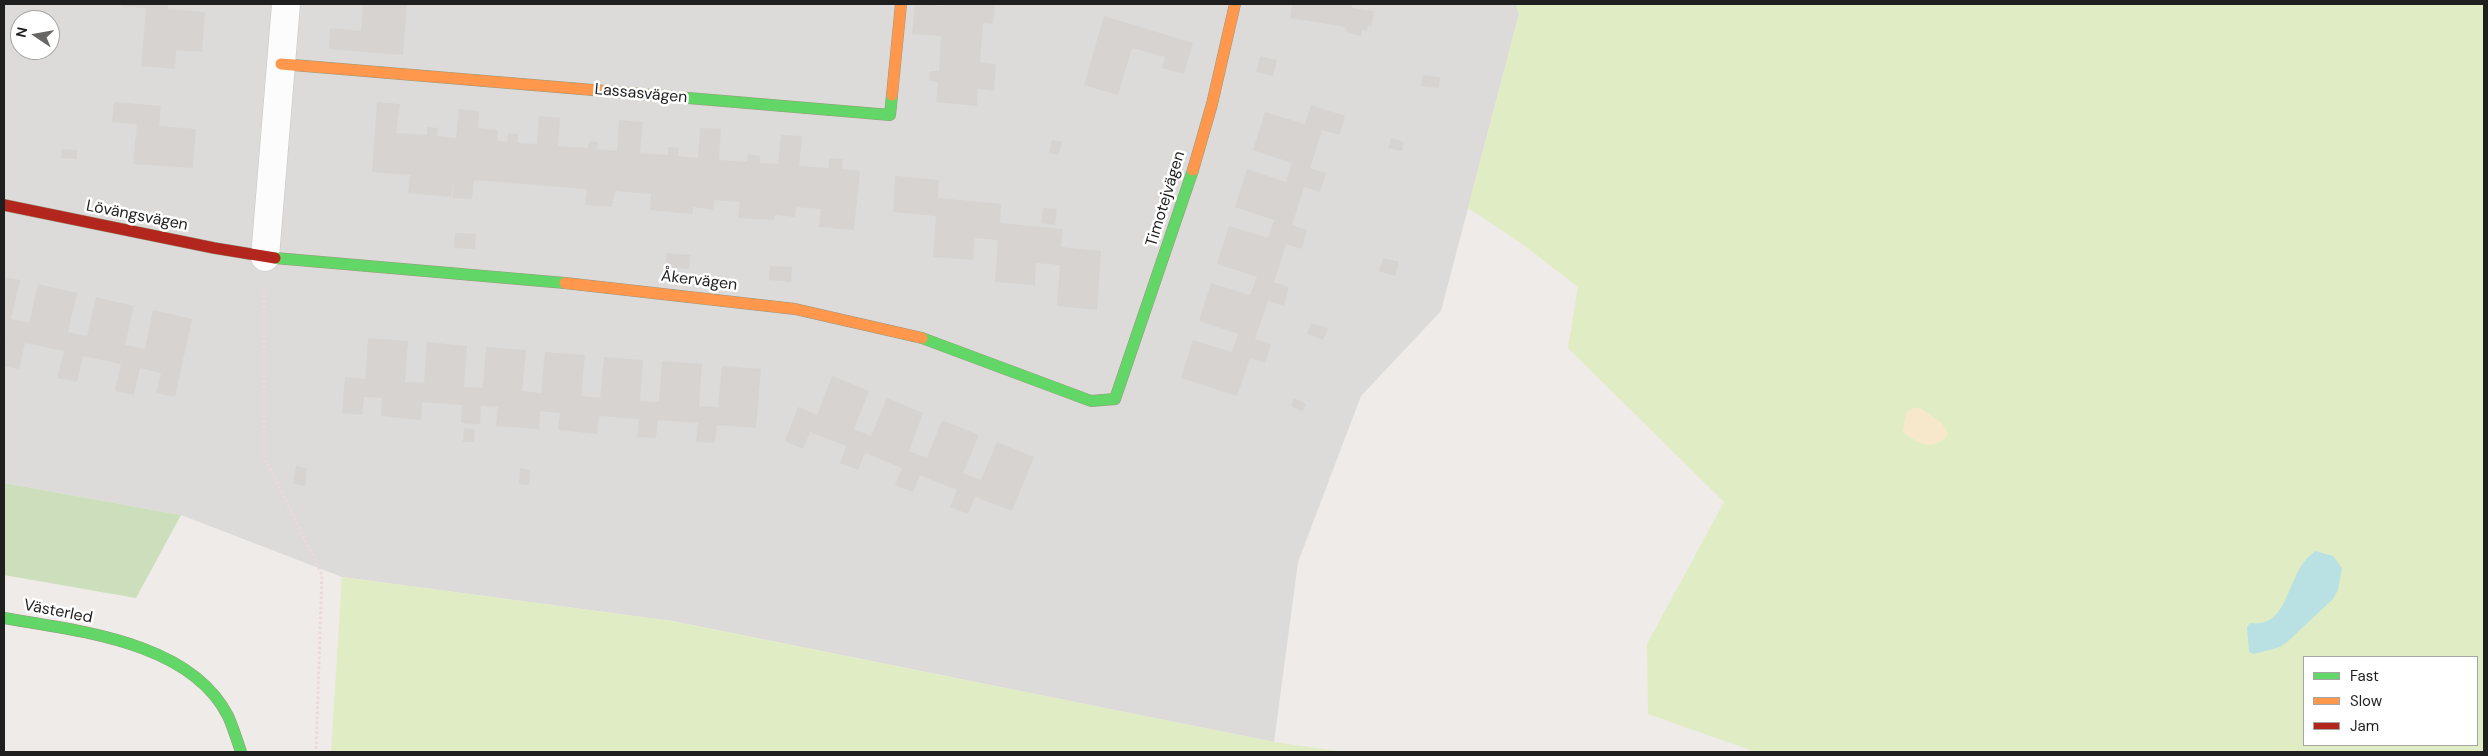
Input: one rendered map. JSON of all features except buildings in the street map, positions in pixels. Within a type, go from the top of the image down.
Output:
[{"type":"street","points":[[265,256],[286,4]]},
{"type":"street","name":"Lassasvägen","points":[[281,64],[890,115],[901,4]]},
{"type":"street","name":"Timotejvägen","points":[[1115,399],[1156,286],[1220,78],[1235,4]]},
{"type":"street","name":"Lövängsvägen","points":[[4,206],[214,248],[265,256]]},
{"type":"street","name":"Åkervägen","points":[[265,256],[640,290],[794,308],[919,337],[1091,401],[1115,399]]},
{"type":"street","name":"Västerled","points":[[4,618],[106,638],[139,646],[166,657],[185,668],[220,702],[241,752]]},
{"type":"path","points":[[265,256],[264,456],[322,575],[316,752]]},
{"type":"shaded area","points":[[4,4],[1516,4],[1519,14],[1441,311],[1361,396],[1298,562],[1274,742],[672,621],[342,577],[181,515],[4,483]]},
{"type":"green space","points":[[1516,4],[2484,4],[2484,752],[1756,752],[1648,714],[1647,644],[1724,502],[1568,348],[1578,287],[1521,243],[1468,208],[1519,14]]},
{"type":"green space","points":[[4,483],[181,515],[136,598],[4,575]]},
{"type":"green space","points":[[342,577],[672,621],[1274,742],[1345,752],[331,752]]},
{"type":"sand","points":[[1913,408],[1920,408],[1941,422],[1948,433],[1946,438],[1929,445],[1919,442],[1903,432],[1906,413]]},
{"type":"water","points":[[2316,551],[2333,556],[2342,568],[2338,590],[2333,599],[2280,647],[2254,654],[2249,652],[2247,627],[2250,623],[2264,622],[2274,617],[2281,608],[2306,560]]},
{"type":"traffic: fast","points":[[629,93],[890,115],[892,95]]},
{"type":"traffic: fast","points":[[922,338],[1091,401],[1115,399],[1193,170]]},
{"type":"traffic: fast","points":[[275,258],[565,283]]},
{"type":"traffic: fast","points":[[4,618],[97,635],[160,655],[187,671],[210,691],[228,716],[241,752]]},
{"type":"traffic: slow","points":[[892,95],[901,4]]},
{"type":"traffic: slow","points":[[1193,170],[1212,104],[1235,4]]},
{"type":"traffic: slow","points":[[281,64],[629,93]]},
{"type":"traffic: slow","points":[[565,283],[795,309],[922,338]]},
{"type":"traffic: jam","points":[[4,205],[214,248],[275,258]]}]
